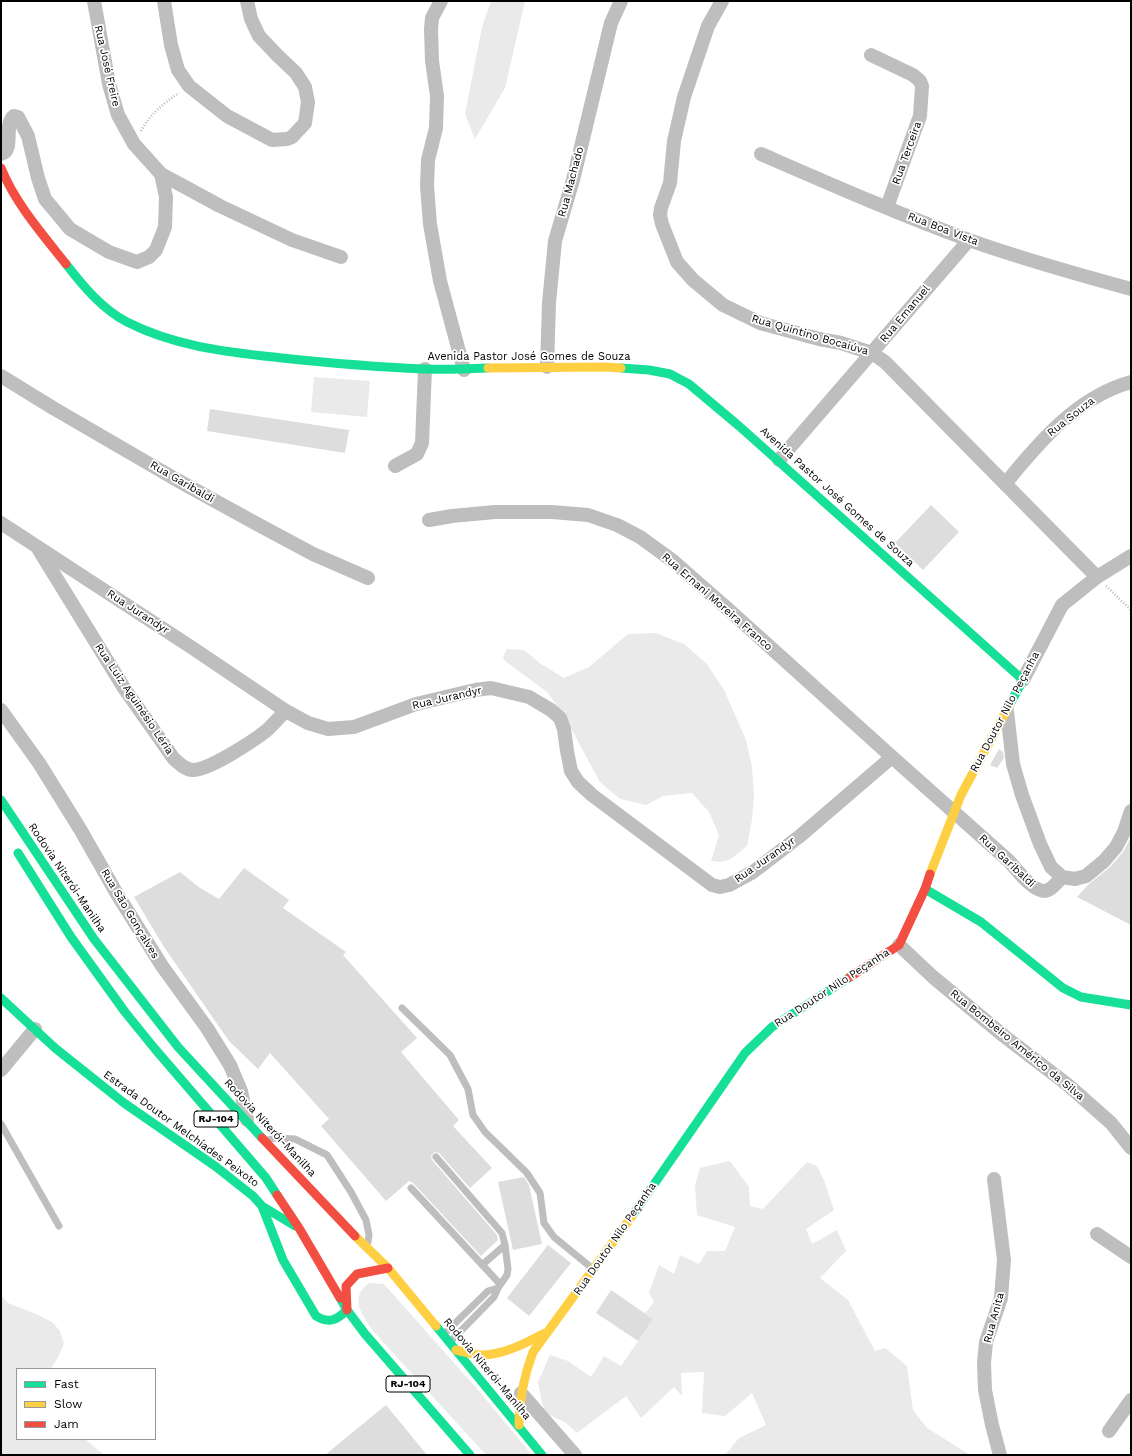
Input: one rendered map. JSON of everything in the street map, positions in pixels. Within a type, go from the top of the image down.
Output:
[{"type":"main road","name":"Avenida Pastor José Gomes de Souza","points":[[1,168],[5,178],[32,221],[84,287],[109,311],[127,322],[173,340],[221,351],[312,361],[425,369],[464,370],[547,367],[605,367],[649,370],[670,374],[689,384],[779,460],[1023,680]]},
{"type":"main road","name":"Rua Doutor Nilo Peçanha","points":[[519,1425],[521,1393],[525,1373],[533,1352],[552,1329],[745,1053],[772,1027],[899,945],[925,889],[961,795],[1023,680]]},
{"type":"main road","name":"Rodovia Niterói-Manilha","points":[[1,800],[94,940],[178,1046],[265,1142],[388,1268],[519,1425],[542,1455]]},
{"type":"main road","name":"RJ-104","points":[[12,844],[71,937],[125,1012],[266,1178],[299,1228],[347,1310],[365,1334],[470,1455]]},
{"type":"main road","points":[[925,889],[981,922],[1063,988],[1081,997],[1131,1005]]},
{"type":"main road","name":"Estrada Doutor Melchíades Peixoto","points":[[1,998],[55,1048],[124,1103],[215,1166],[253,1196],[262,1206],[283,1260],[316,1316],[323,1321],[331,1321],[339,1318],[347,1310]]},
{"type":"main road","points":[[262,1206],[299,1228]]},
{"type":"main road","points":[[347,1310],[346,1286],[358,1274],[388,1268]]},
{"type":"main road","name":"Rua Doutor Nilo Peçanha","points":[[456,1350],[484,1355],[505,1351],[523,1344],[552,1329]]},
{"type":"street","name":"Rua José Freire","points":[[1,154],[4,154],[7,150],[9,124],[11,118],[16,116],[18,117],[28,136],[38,178],[45,199],[70,229],[109,252],[136,262],[149,257],[156,250],[165,228],[166,197],[161,174],[134,144],[118,115],[109,84],[94,1]]},
{"type":"street","points":[[164,1],[171,45],[178,70],[190,86],[227,116],[272,140],[287,140],[292,137],[305,123],[308,102],[305,87],[296,72],[259,36],[251,19],[247,1]]},
{"type":"street","points":[[441,1],[432,18],[431,29],[432,61],[437,96],[436,128],[428,160],[427,186],[430,224],[440,281],[464,370]]},
{"type":"street","name":"Rua Machado","points":[[547,367],[548,303],[555,241],[575,172],[611,23],[621,1]]},
{"type":"street","name":"Rua Quintino Bocaiúva","points":[[722,1],[708,26],[684,97],[674,141],[672,174],[661,208],[660,215],[662,224],[677,262],[693,280],[723,305],[760,323],[819,339],[841,343],[872,353],[886,362],[1097,577]]},
{"type":"street","name":"Rua Terceira","points":[[871,55],[912,75],[920,81],[922,86],[920,116],[887,207]]},
{"type":"street","name":"Rua Boa Vista","points":[[761,154],[969,240],[1060,269],[1131,289]]},
{"type":"street","points":[[161,174],[220,206],[292,240],[340,257]]},
{"type":"street","name":"Rua Emanuel","points":[[779,460],[969,240]]},
{"type":"street","points":[[394,466],[417,454],[422,443],[425,369]]},
{"type":"street","name":"Rua Garibaldi","points":[[1,376],[150,464],[256,524],[313,554],[368,578]]},
{"type":"street","name":"Rua Souza","points":[[1005,484],[1026,458],[1059,423],[1086,402],[1115,386],[1131,382]]},
{"type":"street","name":"Rua Ernani Moreira Franco","points":[[429,520],[494,512],[552,512],[588,515],[617,524],[640,537],[673,561],[954,812]]},
{"type":"street","name":"Rua Jurandyr","points":[[1,523],[308,724],[328,729],[354,727],[416,704],[475,690],[491,688],[529,697],[552,710],[560,718],[564,729],[571,771],[578,782],[592,795],[712,884],[720,887],[729,885],[753,872],[800,836],[892,757]]},
{"type":"street","name":"Rua Luiz Aguinésio Léria","points":[[36,546],[124,688],[174,759],[183,767],[190,770],[198,770],[213,764],[268,730],[286,711]]},
{"type":"street","name":"Rua Doutor Nilo Peçanha","points":[[1023,680],[1062,605],[1097,577],[1131,556]]},
{"type":"street","name":"Rua São Gonçalves","points":[[1,710],[39,763],[162,966],[207,1028],[230,1064],[241,1091],[248,1123]]},
{"type":"street","points":[[1007,711],[1013,764],[1022,794],[1040,844],[1051,867],[1062,877],[1075,879],[1086,876],[1104,861],[1127,834],[1131,810]]},
{"type":"street","name":"Rua Garibaldi","points":[[954,812],[1009,861],[1024,878],[1036,888],[1044,891],[1049,890],[1062,877]]},
{"type":"street","name":"Rua Bombeiro Américo da Silva","points":[[899,945],[945,987],[1004,1036],[1068,1085],[1111,1123],[1131,1148]]},
{"type":"street","points":[[1,1070],[35,1029]]},
{"type":"street","name":"Rua Anita","points":[[994,1179],[1004,1260],[1001,1298],[986,1342],[984,1363],[985,1390],[992,1426],[1000,1455]]},
{"type":"street","points":[[1097,1234],[1131,1257]]},
{"type":"street","points":[[521,1393],[575,1455]]},
{"type":"street","points":[[1109,1431],[1131,1400]]},
{"type":"lane","points":[[402,1008],[450,1055],[468,1089],[473,1115],[485,1132],[527,1173],[540,1193],[544,1223],[554,1237],[593,1269]]},
{"type":"lane","points":[[1,1124],[59,1226]]},
{"type":"lane","points":[[265,1142],[274,1138],[295,1139],[327,1155],[351,1192],[366,1220],[369,1236],[368,1249]]},
{"type":"lane","points":[[436,1157],[502,1232],[508,1270],[494,1297],[446,1338]]},
{"type":"lane","points":[[411,1188],[482,1265],[499,1286]]},
{"type":"lane","points":[[482,1265],[505,1245]]},
{"type":"path","points":[[134,144],[147,121],[159,108],[190,86]]},
{"type":"path","points":[[1097,577],[1131,610]]},
{"type":"shaded area","points":[[491,1],[525,1],[505,88],[475,139],[465,114],[482,27]]},
{"type":"shaded area","points":[[314,377],[370,381],[367,417],[311,412]]},
{"type":"shaded area","points":[[656,633],[684,644],[707,664],[724,690],[746,740],[752,767],[754,794],[752,820],[747,846],[731,859],[717,862],[711,861],[719,835],[709,812],[692,793],[663,796],[646,805],[620,799],[600,782],[562,712],[547,692],[505,661],[503,657],[507,649],[524,650],[541,664],[564,678],[589,667],[628,634]]},
{"type":"shaded area","points":[[730,1161],[749,1187],[750,1206],[763,1209],[807,1162],[817,1166],[824,1180],[834,1210],[806,1229],[812,1244],[837,1230],[846,1251],[820,1278],[848,1300],[875,1351],[885,1348],[907,1366],[913,1410],[927,1428],[970,1455],[725,1455],[739,1438],[766,1425],[752,1393],[725,1416],[702,1413],[704,1372],[681,1373],[682,1396],[674,1387],[641,1418],[626,1396],[577,1433],[566,1423],[546,1413],[542,1403],[538,1382],[550,1355],[568,1361],[591,1377],[604,1356],[621,1366],[653,1319],[645,1313],[654,1302],[649,1293],[659,1265],[674,1274],[680,1255],[699,1264],[707,1251],[725,1251],[735,1227],[697,1215],[695,1186],[700,1168]]},
{"type":"shaded area","points":[[369,1283],[384,1284],[479,1391],[532,1455],[486,1455],[374,1332],[362,1313],[358,1301],[359,1295]]},
{"type":"shaded area","points":[[1,1295],[8,1303],[52,1322],[60,1331],[64,1344],[52,1368],[16,1368],[16,1440],[86,1440],[104,1455],[1,1455]]},
{"type":"building","points":[[210,409],[349,430],[345,453],[207,431]]},
{"type":"building","points":[[931,505],[959,532],[923,570],[895,543]]},
{"type":"building","points":[[999,749],[1003,752],[1004,758],[997,768],[990,765]]},
{"type":"building","points":[[1131,837],[1131,925],[1077,897],[1089,884],[1110,867],[1123,852]]},
{"type":"building","points":[[244,868],[289,900],[283,908],[346,952],[343,955],[417,1038],[401,1052],[459,1120],[453,1126],[492,1168],[470,1188],[439,1153],[435,1152],[431,1156],[432,1160],[497,1235],[498,1240],[481,1256],[413,1183],[409,1181],[386,1201],[321,1126],[329,1119],[270,1053],[258,1069],[229,1041],[164,947],[134,897],[180,872],[200,888],[219,899]]},
{"type":"building","points":[[524,1177],[529,1185],[542,1244],[513,1250],[498,1182]]},
{"type":"building","points":[[548,1245],[571,1263],[529,1316],[507,1298]]},
{"type":"building","points":[[611,1290],[653,1319],[638,1341],[596,1313]]},
{"type":"building","points":[[386,1405],[427,1455],[325,1455]]},
{"type":"traffic: fast","points":[[66,264],[79,281],[109,311],[127,322],[183,343],[222,351],[353,365],[432,369],[488,368]]},
{"type":"traffic: fast","points":[[621,368],[649,370],[670,374],[689,384],[739,426],[1023,680],[1010,704]]},
{"type":"traffic: fast","points":[[1,800],[94,939],[178,1047],[262,1138]]},
{"type":"traffic: fast","points":[[18,853],[71,937],[125,1012],[266,1178],[277,1195]]},
{"type":"traffic: fast","points":[[925,889],[981,922],[1063,988],[1081,997],[1131,1005]]},
{"type":"traffic: fast","points":[[632,1216],[745,1053],[772,1027],[850,977]]},
{"type":"traffic: fast","points":[[1,998],[55,1048],[124,1103],[215,1166],[253,1196],[262,1206],[283,1260],[316,1316],[325,1320],[333,1320],[347,1310]]},
{"type":"traffic: fast","points":[[262,1206],[295,1226]]},
{"type":"traffic: fast","points":[[340,1298],[365,1334],[470,1455]]},
{"type":"traffic: fast","points":[[436,1326],[542,1455]]},
{"type":"traffic: slow","points":[[488,368],[621,368]]},
{"type":"traffic: slow","points":[[930,874],[961,795],[1010,704]]},
{"type":"traffic: slow","points":[[519,1425],[523,1388],[533,1352],[632,1216]]},
{"type":"traffic: slow","points":[[355,1236],[388,1268],[436,1326]]},
{"type":"traffic: slow","points":[[456,1350],[484,1355],[500,1353],[530,1341],[545,1333]]},
{"type":"traffic: jam","points":[[1,168],[22,206],[66,264]]},
{"type":"traffic: jam","points":[[850,977],[899,945],[925,889],[930,874]]},
{"type":"traffic: jam","points":[[262,1138],[355,1236]]},
{"type":"traffic: jam","points":[[277,1195],[299,1228],[340,1298]]},
{"type":"traffic: jam","points":[[347,1310],[346,1286],[357,1274],[388,1268]]}]
